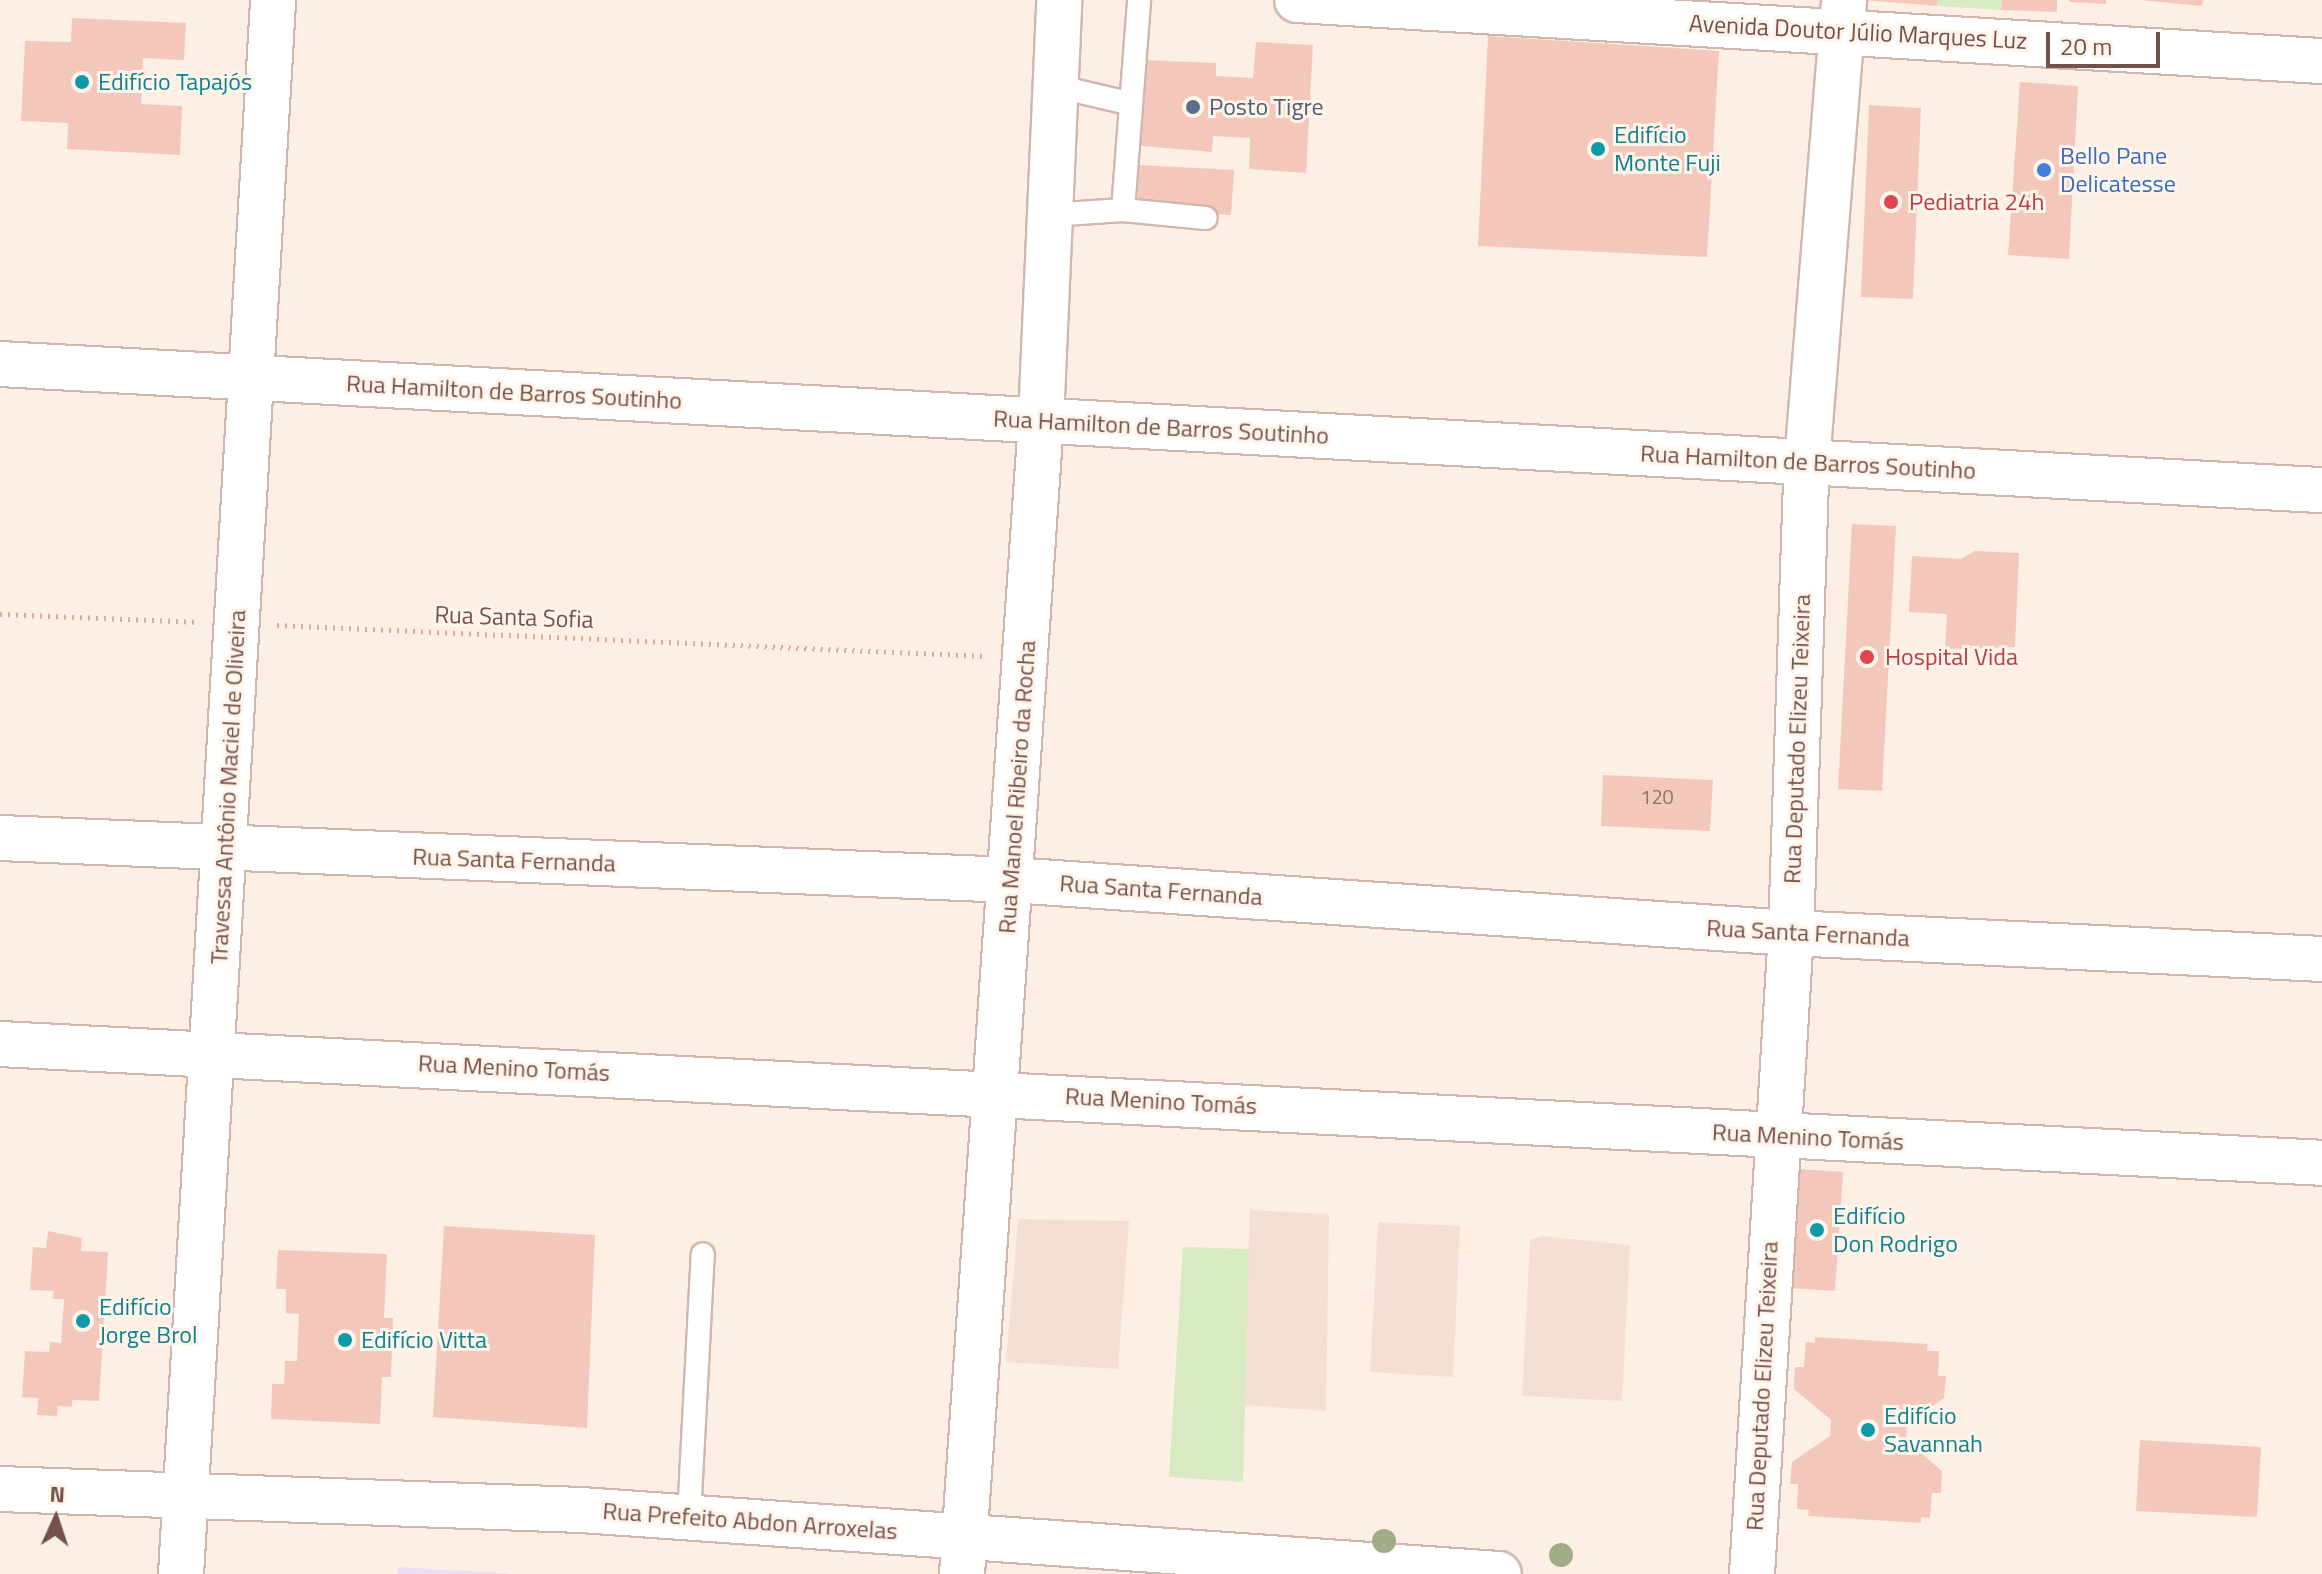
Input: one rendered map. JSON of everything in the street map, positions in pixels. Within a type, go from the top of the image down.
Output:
[{"type":"street","name":"Travessa Antônio Maciel de Oliveira","points":[[181,1574],[273,0]]},
{"type":"street","name":"Rua Manoel Ribeiro da Rocha","points":[[962,1554],[1041,420],[1059,0]]},
{"type":"street","name":"Avenida Doutor Júlio Marques Luz","points":[[1297,0],[1843,15],[2322,61]]},
{"type":"street","name":"Rua Deputado Elizeu Teixeira","points":[[1752,1574],[1776,1135],[1791,933],[1807,462],[1843,15]]},
{"type":"street","name":"Rua Hamilton de Barros Soutinho","points":[[0,364],[2322,490]]},
{"type":"street","name":"Rua Santa Fernanda","points":[[0,838],[1011,880],[1791,933],[2322,959]]},
{"type":"street","name":"Rua Menino Tomás","points":[[0,1044],[996,1092],[2322,1163]]},
{"type":"street","name":"Rua Prefeito Abdon Arroxelas","points":[[0,1489],[689,1517],[962,1554],[1499,1574]]},
{"type":"lane","points":[[1123,210],[1128,103],[1139,0]]},
{"type":"lane","points":[[1055,86],[1128,103]]},
{"type":"lane","points":[[1050,215],[1123,210],[1206,218]]},
{"type":"lane","points":[[689,1517],[703,1254]]},
{"type":"path","name":"Rua Santa Sofia","points":[[0,614],[1026,657]]},
{"type":"shaded area","points":[[1250,1210],[1329,1214],[1326,1411],[1243,1405]]},
{"type":"shaded area","points":[[1018,1219],[1129,1221],[1118,1369],[1006,1362]]},
{"type":"shaded area","points":[[1378,1222],[1460,1226],[1453,1377],[1370,1372]]},
{"type":"shaded area","points":[[1542,1236],[1630,1245],[1622,1401],[1522,1396],[1530,1240]]},
{"type":"shaded area","points":[[398,1567],[467,1571],[517,1574],[397,1574]]},
{"type":"green space","points":[[1937,0],[2002,0],[2001,10],[1937,6]]},
{"type":"green space","points":[[1183,1247],[1249,1249],[1243,1482],[1169,1477]]},
{"type":"building","points":[[1863,0],[1937,0],[1937,6]]},
{"type":"building","points":[[2002,0],[2057,0],[2057,12],[2001,10]]},
{"type":"building","points":[[2106,0],[2106,4],[2069,2]]},
{"type":"building","points":[[2141,0],[2203,0],[2202,6]]},
{"type":"building","name":"Edifício Tapajós","points":[[72,18],[186,23],[184,60],[143,58],[141,104],[182,106],[180,155],[67,149],[68,123],[21,121],[25,41],[71,42]]},
{"type":"building","name":"Edifício Monte Fuji","points":[[1488,36],[1719,51],[1707,257],[1478,246]]},
{"type":"building","points":[[1256,42],[1313,45],[1306,173],[1249,169],[1250,138],[1213,136],[1212,152],[1131,145],[1140,60],[1216,63],[1216,76],[1253,78]]},
{"type":"building","name":"Bello Pane Delicatesse","points":[[2020,82],[2078,86],[2069,259],[2008,255]]},
{"type":"building","name":"Pediatria 24h","points":[[1869,105],[1921,108],[1913,299],[1861,297]]},
{"type":"building","points":[[1139,165],[1234,170],[1231,215],[1137,210]]},
{"type":"building","name":"Hospital Vida","points":[[1852,524],[1896,526],[1882,791],[1838,789]]},
{"type":"building","points":[[1975,551],[2019,553],[2015,647],[1945,649],[1947,614],[1909,612],[1912,556],[1961,559]]},
{"type":"building","points":[[1603,775],[1713,780],[1710,831],[1601,826]]},
{"type":"building","name":"Edifício Don Rodrigo","points":[[1798,1169],[1843,1172],[1835,1291],[1790,1288]]},
{"type":"building","points":[[444,1226],[595,1235],[587,1428],[433,1417]]},
{"type":"building","name":"Edifício Jorge Brol","points":[[48,1231],[82,1238],[81,1251],[108,1252],[99,1401],[72,1400],[72,1407],[58,1406],[57,1416],[37,1415],[38,1398],[22,1397],[25,1351],[49,1352],[50,1342],[61,1343],[64,1299],[53,1299],[54,1291],[30,1290],[33,1247],[46,1248]]},
{"type":"building","name":"Edifício Vitta","points":[[278,1250],[387,1254],[384,1318],[393,1318],[391,1377],[382,1377],[380,1424],[271,1419],[272,1384],[284,1384],[285,1361],[297,1361],[299,1314],[286,1313],[286,1289],[276,1289]]},
{"type":"building","name":"Edifício Savannah","points":[[1815,1337],[1928,1344],[1927,1351],[1939,1351],[1938,1376],[1946,1376],[1944,1398],[1907,1424],[1906,1440],[1942,1471],[1941,1493],[1932,1493],[1930,1518],[1921,1517],[1921,1523],[1808,1516],[1809,1510],[1797,1509],[1798,1484],[1790,1484],[1792,1462],[1830,1436],[1831,1420],[1794,1389],[1795,1367],[1804,1367],[1806,1342],[1815,1343]]},
{"type":"building","points":[[2140,1440],[2261,1447],[2257,1517],[2136,1511]]},
{"type":"place","name":"Edifício Tapajós","points":[[82,82]]},
{"type":"place","name":"Posto Tigre","points":[[1193,107]]},
{"type":"place","name":"Edifício Monte Fuji","points":[[1598,149]]},
{"type":"place","name":"Bello Pane Delicatesse","points":[[2044,170]]},
{"type":"place","name":"Pediatria 24h","points":[[1891,202]]},
{"type":"place","name":"Hospital Vida","points":[[1867,657]]},
{"type":"place","name":"Edifício Don Rodrigo","points":[[1817,1230]]},
{"type":"place","name":"Edifício Jorge Brol","points":[[83,1321]]},
{"type":"place","name":"Edifício Vitta","points":[[345,1340]]},
{"type":"place","name":"Edifício Savannah","points":[[1868,1430]]}]
